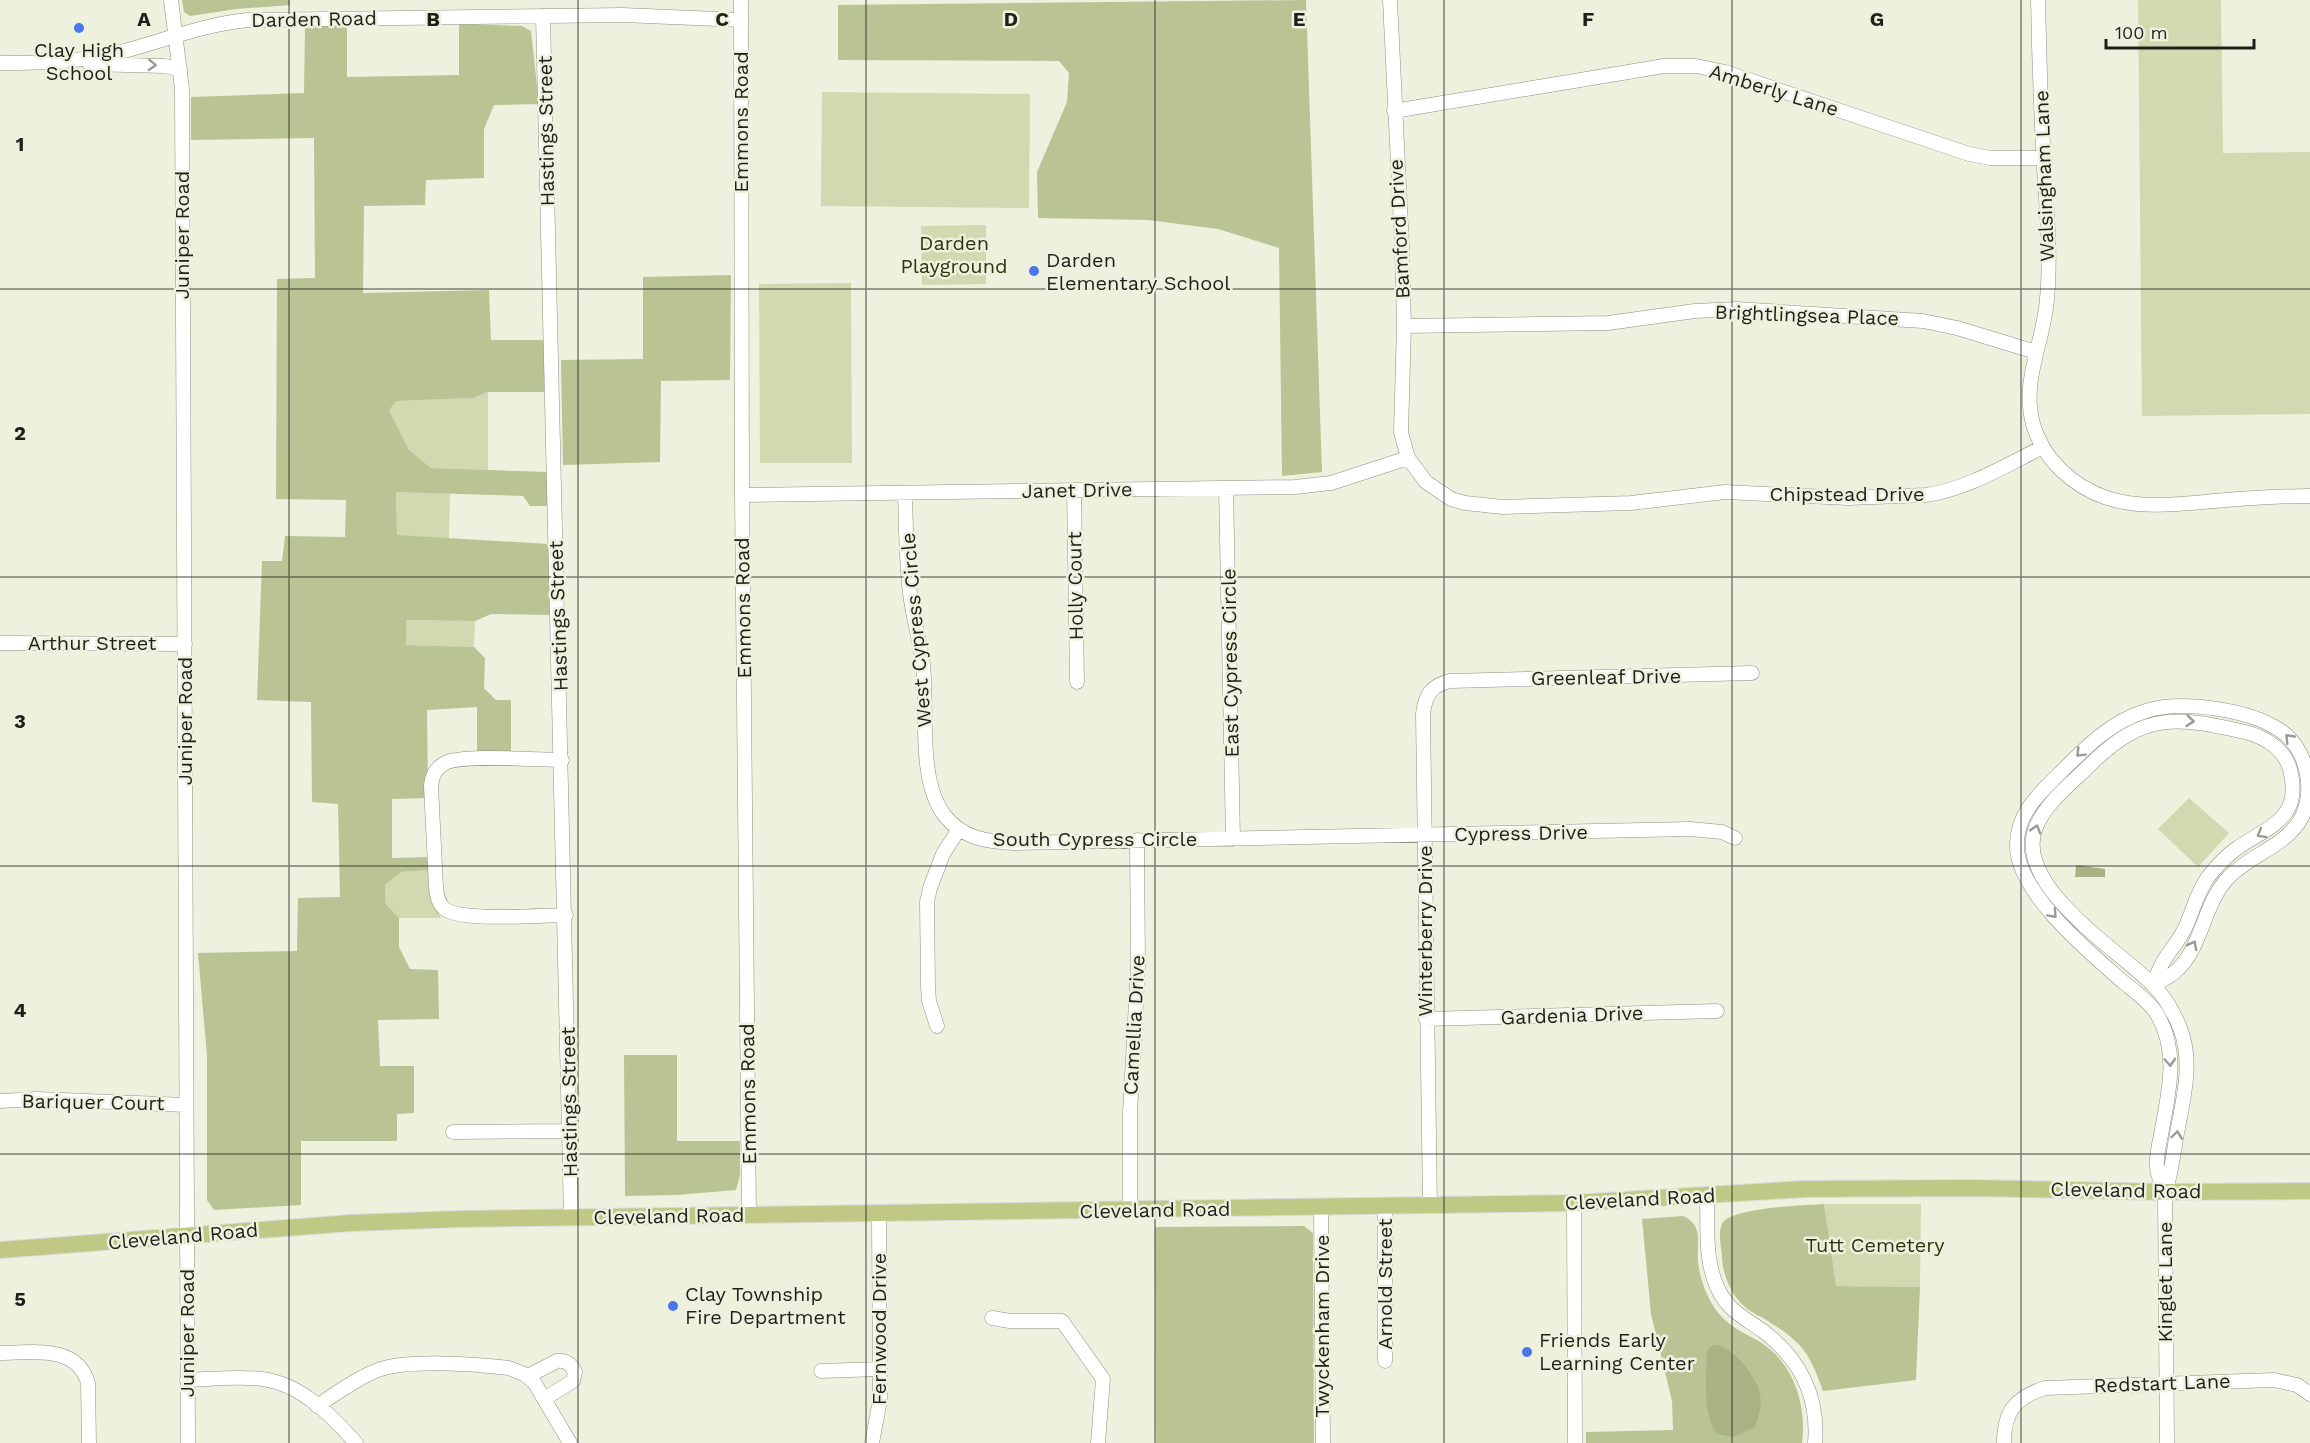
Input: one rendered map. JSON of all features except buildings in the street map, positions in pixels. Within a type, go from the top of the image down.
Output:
[{"type":"main road","name":"Cleveland Road","points":[[0,1250],[351,1223],[572,1217],[1574,1203],[1804,1189],[2310,1191]]},
{"type":"street","name":"Juniper Road","points":[[171,0],[182,89],[188,1443]]},
{"type":"street","name":"Emmons Road","points":[[741,0],[742,495],[749,1215]]},
{"type":"street","name":"Bamford Drive","points":[[1390,0],[1404,326],[1401,432],[1408,458]]},
{"type":"street","name":"Walsingham Lane","points":[[2036,352],[2044,326],[2048,298],[2038,0]]},
{"type":"street","name":"Darden Road","points":[[0,63],[52,63],[101,56],[221,23],[258,20],[623,15],[741,20]]},
{"type":"street","name":"Hastings Street","points":[[543,16],[572,1217]]},
{"type":"street","points":[[52,63],[153,65],[180,69]]},
{"type":"street","name":"Amberly Lane","points":[[1394,111],[1664,66],[1696,66],[1725,72],[1968,154],[1990,158],[2044,158]]},
{"type":"street","name":"Brightlingsea Place","points":[[1404,326],[1608,323],[1737,309],[1923,321],[1957,328],[2036,352]]},
{"type":"street","points":[[2036,352],[2030,380],[2030,407],[2037,437],[2053,463],[2091,492],[2127,503],[2162,504],[2274,496],[2310,496]]},
{"type":"street","name":"Chipstead Drive","points":[[1408,458],[1426,482],[1439,492],[1465,503],[1503,507],[1570,506],[1631,503],[1725,492],[1848,498],[1938,494],[1971,483],[2043,447]]},
{"type":"street","name":"Janet Drive","points":[[742,495],[1295,487],[1331,483],[1408,458]]},
{"type":"street","name":"East Cypress Circle","points":[[1226,488],[1233,838]]},
{"type":"street","name":"Holly Court","points":[[1074,490],[1077,682]]},
{"type":"street","name":"West Cypress Circle","points":[[905,493],[906,550],[925,697],[929,784],[939,807],[959,829]]},
{"type":"street","name":"Arthur Street","points":[[0,643],[185,644]]},
{"type":"street","name":"Greenleaf Drive","points":[[1461,680],[1752,673]]},
{"type":"street","name":"Winterberry Drive","points":[[1430,1206],[1424,704],[1433,687],[1441,683],[1461,680]]},
{"type":"street","points":[[2153,985],[2177,970],[2191,950],[2224,881],[2238,867],[2282,840],[2294,829],[2302,817],[2309,790],[2304,759],[2289,737],[2269,724],[2228,712],[2196,706],[2160,707],[2126,718],[2097,736],[2036,797],[2021,820],[2018,832],[2018,856],[2023,871],[2044,904],[2091,953],[2146,1002],[2156,1013],[2162,1026],[2171,1059],[2170,1086],[2157,1167],[2165,1192]]},
{"type":"street","points":[[2153,985],[2163,962],[2185,928],[2200,890],[2208,877],[2236,849],[2277,824],[2287,810],[2292,792],[2288,763],[2279,750],[2264,738],[2213,725],[2185,721],[2162,722],[2134,731],[2112,744],[2088,767],[2049,806],[2034,830],[2033,854],[2037,867],[2056,895],[2107,947],[2153,985],[2167,1002],[2180,1027],[2186,1057],[2186,1090],[2177,1131],[2173,1166],[2165,1192]]},
{"type":"street","points":[[562,760],[468,759],[443,764],[434,772],[431,786],[436,888],[439,900],[446,910],[469,916],[566,915]]},
{"type":"street","points":[[937,1026],[929,1001],[927,902],[935,870],[959,829]]},
{"type":"street","name":"South Cypress Circle","points":[[959,829],[973,836],[995,842],[1233,838]]},
{"type":"street","name":"Cypress Drive","points":[[1233,838],[1690,829],[1722,832],[1735,838]]},
{"type":"street","name":"Camellia Drive","points":[[1130,1211],[1130,1113],[1138,966],[1137,840]]},
{"type":"street","name":"Gardenia Drive","points":[[1426,1018],[1717,1011]]},
{"type":"street","name":"Bariquer Court","points":[[0,1101],[186,1105]]},
{"type":"street","points":[[453,1132],[569,1131]]},
{"type":"street","name":"Kinglet Lane","points":[[2165,1192],[2167,1443]]},
{"type":"street","points":[[1707,1196],[1709,1259],[1716,1284],[1729,1307],[1783,1348],[1807,1381],[1813,1401],[1815,1443]]},
{"type":"street","points":[[1574,1203],[1575,1443]]},
{"type":"street","name":"Arnold Street","points":[[1385,1207],[1385,1361]]},
{"type":"street","name":"Twyckenham Drive","points":[[1321,1208],[1323,1443]]},
{"type":"street","name":"Fernwood Drive","points":[[872,1443],[879,1410],[879,1214]]},
{"type":"street","points":[[992,1318],[1010,1321],[1062,1321],[1103,1379],[1098,1443]]},
{"type":"street","points":[[0,1353],[56,1354],[75,1361],[86,1376],[88,1383],[89,1443]]},
{"type":"street","points":[[528,1376],[557,1361],[572,1366],[575,1372],[573,1381],[544,1399]]},
{"type":"street","points":[[317,1406],[365,1376],[389,1367],[409,1364],[492,1365],[509,1368],[528,1376],[570,1443]]},
{"type":"street","points":[[821,1371],[880,1369]]},
{"type":"street","points":[[187,1380],[248,1378],[271,1380],[298,1390],[356,1443]]},
{"type":"street","name":"Redstart Lane","points":[[2004,1443],[2006,1420],[2012,1407],[2033,1392],[2059,1386],[2274,1380],[2287,1381],[2308,1393]]},
{"type":"green space","points":[[2138,0],[2221,0],[2223,153],[2310,152],[2310,414],[2142,416]]},
{"type":"green space","points":[[822,92],[1030,94],[1029,208],[821,206]]},
{"type":"green space","name":"Darden Playground","points":[[986,225],[986,284],[922,285],[921,226]]},
{"type":"green space","points":[[851,283],[852,463],[760,463],[759,284]]},
{"type":"green space","points":[[488,392],[488,470],[431,468],[409,450],[389,410],[397,401],[473,398]]},
{"type":"green space","points":[[396,492],[450,493],[449,538],[397,536]]},
{"type":"green space","points":[[406,620],[475,621],[474,647],[406,645]]},
{"type":"green space","points":[[2189,798],[2229,833],[2198,867],[2158,829]]},
{"type":"green space","points":[[429,870],[431,897],[441,918],[399,918],[385,903],[385,885],[401,872]]},
{"type":"green space","name":"Tutt Cemetery","points":[[1824,1204],[1921,1204],[1920,1287],[1835,1286]]},
{"type":"shaded area","points":[[182,0],[290,0],[290,5],[236,9],[190,16],[184,12]]},
{"type":"shaded area","points":[[1306,0],[1322,472],[1282,476],[1279,248],[1218,229],[1148,220],[1038,218],[1037,172],[1067,102],[1069,73],[1059,61],[838,60],[838,5]]},
{"type":"shaded area","points":[[459,24],[522,26],[531,31],[539,104],[494,105],[484,129],[484,178],[426,180],[425,205],[364,206],[363,293],[489,290],[491,340],[544,340],[545,392],[488,392],[473,398],[397,401],[389,410],[409,450],[431,468],[547,472],[548,506],[530,506],[523,496],[396,492],[397,535],[549,544],[552,615],[491,614],[475,621],[406,620],[406,645],[474,647],[485,658],[484,688],[496,700],[511,700],[511,753],[477,754],[477,707],[427,710],[428,798],[392,799],[392,858],[429,857],[429,870],[401,872],[385,885],[385,903],[399,918],[399,947],[410,969],[438,970],[439,1019],[378,1020],[380,1066],[414,1066],[414,1113],[397,1114],[397,1141],[301,1141],[301,1205],[214,1210],[207,1200],[207,1056],[198,953],[297,951],[298,898],[340,897],[338,804],[312,802],[311,702],[257,700],[262,561],[282,561],[285,536],[345,537],[346,500],[276,499],[277,279],[315,278],[314,138],[191,140],[191,97],[304,93],[305,25],[347,25],[347,77],[459,75]]},
{"type":"shaded area","points":[[731,275],[730,380],[661,381],[660,462],[563,465],[561,360],[643,359],[643,277]]},
{"type":"shaded area","points":[[2076,865],[2105,869],[2105,877],[2075,877]]},
{"type":"shaded area","points":[[624,1055],[677,1055],[677,1141],[740,1141],[740,1176],[736,1190],[677,1195],[625,1196]]},
{"type":"shaded area","points":[[1824,1204],[1836,1286],[1920,1287],[1916,1380],[1823,1391],[1810,1359],[1799,1344],[1782,1330],[1747,1308],[1731,1290],[1724,1269],[1720,1240],[1722,1224],[1727,1219],[1738,1214],[1768,1208]]},
{"type":"shaded area","points":[[1683,1216],[1695,1226],[1700,1273],[1713,1306],[1731,1325],[1772,1351],[1790,1373],[1800,1400],[1802,1443],[1586,1443],[1586,1432],[1673,1430],[1672,1401],[1651,1314],[1642,1219]],"holes":[[[1713,1345],[1708,1412],[1706,1356]]]},
{"type":"shaded area","points":[[1304,1226],[1313,1233],[1314,1443],[1156,1443],[1155,1227]]},
{"type":"shaded area","points":[[1713,1345],[1728,1350],[1742,1363],[1754,1379],[1760,1394],[1759,1414],[1755,1427],[1733,1437],[1717,1434],[1712,1426],[1707,1407],[1706,1356],[1708,1349]]},
{"type":"place","name":"Clay High School","points":[[79,28]]},
{"type":"place","name":"Darden Elementary School","points":[[1034,271]]},
{"type":"place","name":"Clay Township Fire Department","points":[[673,1306]]},
{"type":"place","name":"Friends Early Learning Center","points":[[1527,1352]]}]
